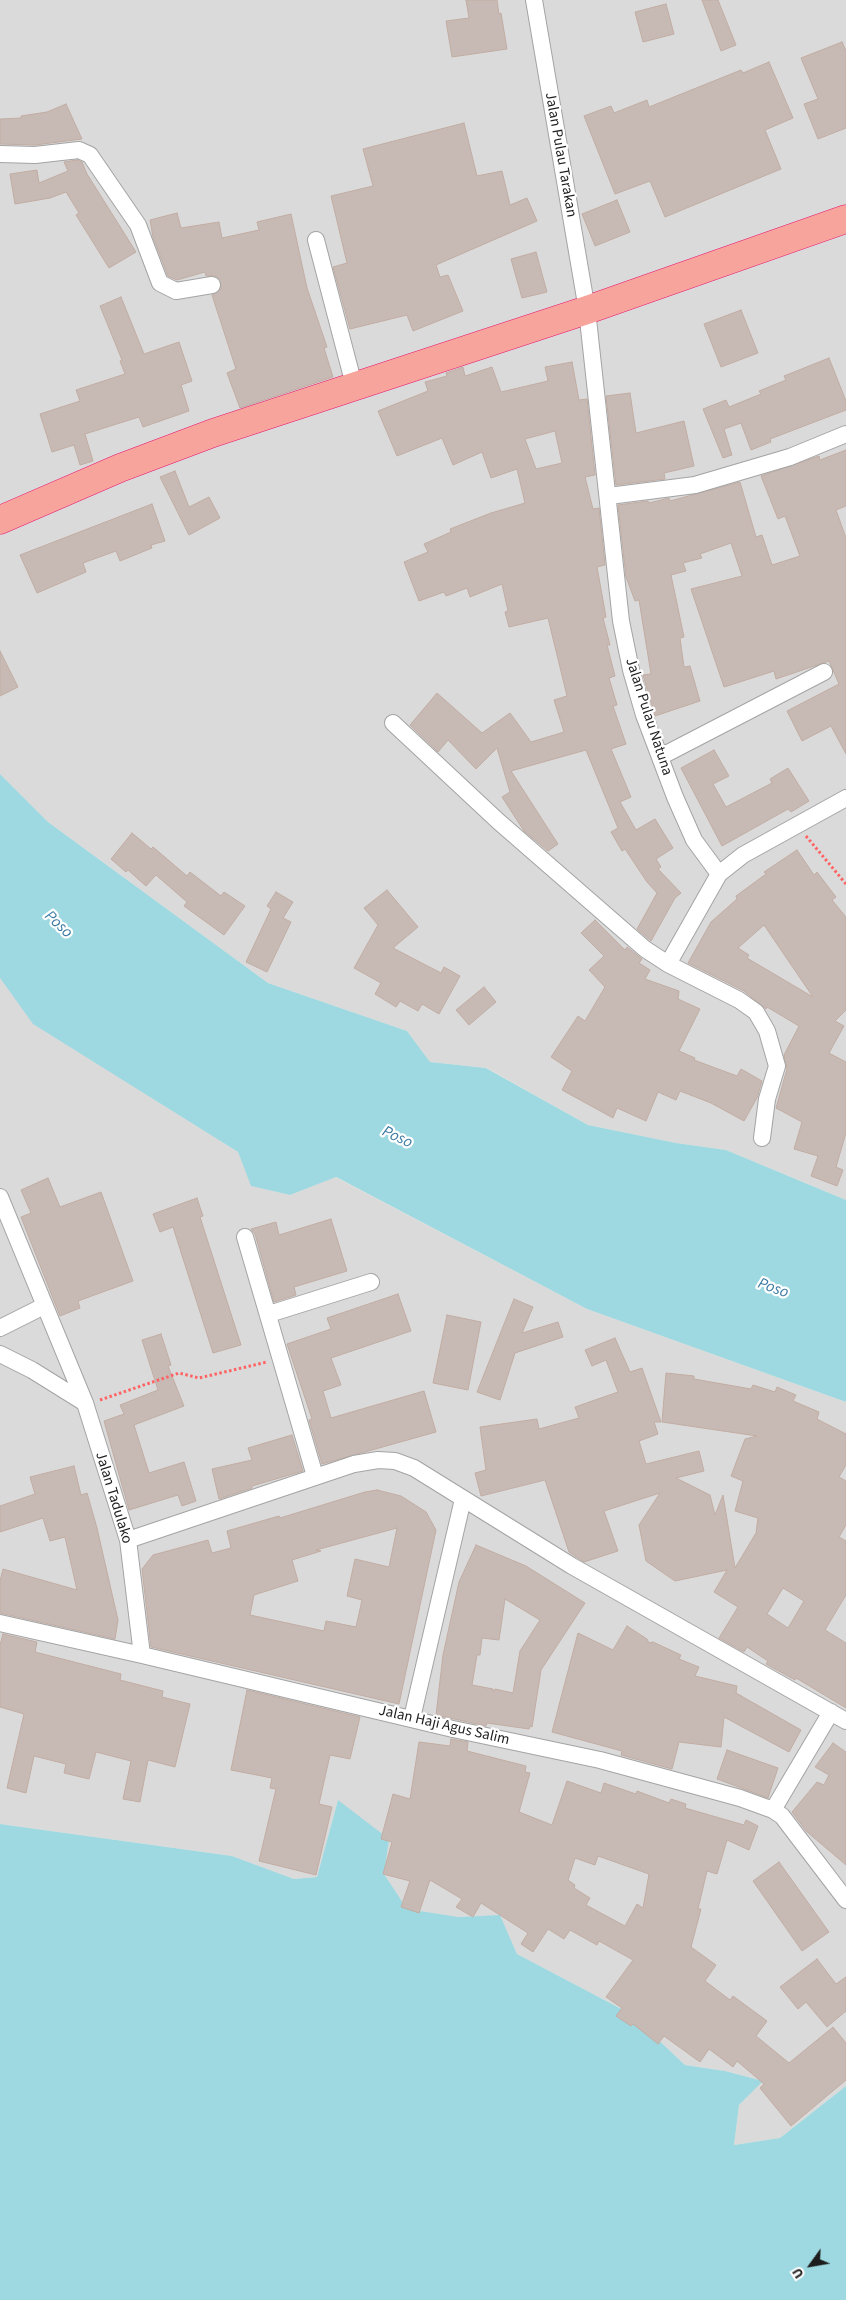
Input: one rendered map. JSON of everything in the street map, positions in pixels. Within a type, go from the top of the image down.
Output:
[{"type":"highway","points":[[0,520],[138,461],[213,432],[587,310],[846,219]]},
{"type":"street","name":"Jalan Pulau Tarakan","points":[[534,0],[587,310]]},
{"type":"street","points":[[0,154],[35,155],[85,152],[94,159],[138,225],[160,283],[176,291],[212,285]]},
{"type":"street","points":[[316,240],[354,385]]},
{"type":"street","name":"Jalan Pulau Natuna","points":[[587,310],[621,620],[628,653],[644,715],[694,840],[719,874]]},
{"type":"street","points":[[608,496],[694,485],[790,457],[846,434]]},
{"type":"street","points":[[660,757],[824,672]]},
{"type":"street","points":[[393,724],[636,942],[668,964],[739,1000],[751,1008],[760,1018],[767,1031],[777,1066],[767,1099],[762,1138]]},
{"type":"street","points":[[668,964],[719,874],[743,855],[846,798]]},
{"type":"street","points":[[0,1197],[44,1306],[0,1328]]},
{"type":"street","points":[[245,1236],[270,1314],[315,1476]]},
{"type":"street","points":[[270,1314],[371,1282]]},
{"type":"street","name":"Jalan Tadulako","points":[[44,1306],[85,1403],[128,1540],[142,1654]]},
{"type":"street","points":[[0,1354],[32,1370],[85,1403]]},
{"type":"street","points":[[128,1540],[354,1464],[378,1460],[395,1461],[414,1468],[572,1566],[846,1721]]},
{"type":"street","points":[[412,1718],[463,1499]]},
{"type":"street","name":"Jalan Haji Agus Salim","points":[[0,1623],[142,1654],[313,1697],[412,1718],[453,1730],[600,1760],[740,1798],[773,1810],[792,1827],[846,1900]]},
{"type":"street","points":[[773,1810],[831,1712]]},
{"type":"path","points":[[797,825],[846,884]]},
{"type":"path","points":[[85,1403],[113,1397],[179,1373],[199,1378],[281,1358]]},
{"type":"shaded area","points":[[0,0],[846,0],[846,1200],[726,1150],[676,1143],[588,1125],[487,1068],[430,1062],[407,1031],[268,983],[48,822],[0,774]]},
{"type":"shaded area","points":[[0,978],[34,1024],[238,1152],[252,1186],[290,1195],[335,1177],[587,1309],[846,1402],[846,2086],[780,2138],[734,2145],[739,2105],[762,2081],[725,2071],[685,2065],[631,2014],[517,1954],[500,1916],[459,1917],[406,1909],[338,1800],[317,1877],[294,1879],[232,1856],[0,1824]]},
{"type":"water","name":"Poso","points":[[0,774],[48,822],[268,983],[407,1031],[430,1062],[486,1068],[588,1125],[676,1143],[726,1150],[846,1200],[846,1402],[587,1309],[336,1177],[290,1195],[251,1186],[238,1152],[33,1024],[0,978]]},
{"type":"water","points":[[338,1800],[389,1839],[384,1874],[407,1909],[459,1917],[500,1915],[517,1954],[631,2014],[685,2065],[725,2071],[763,2081],[739,2105],[734,2145],[780,2138],[846,2086],[846,2300],[0,2300],[0,1824],[232,1856],[294,1879],[317,1877]]},
{"type":"building","points":[[466,0],[497,0],[507,49],[452,57],[446,21],[469,18]]},
{"type":"building","points":[[702,0],[718,0],[736,45],[721,51]]},
{"type":"building","points":[[666,4],[674,34],[643,42],[635,12]]},
{"type":"building","points":[[842,42],[846,51],[846,128],[818,139],[804,104],[818,99],[801,58]]},
{"type":"building","points":[[769,62],[793,118],[765,130],[781,169],[665,217],[650,181],[615,194],[584,116],[611,106],[614,113],[647,100],[649,107],[741,70],[743,73]]},
{"type":"building","points":[[66,104],[82,139],[35,145],[0,144],[0,119],[21,118],[21,116],[47,112]]},
{"type":"building","points":[[464,123],[477,176],[502,171],[510,205],[527,198],[537,221],[436,265],[440,277],[448,275],[463,311],[413,331],[407,315],[350,329],[333,267],[347,263],[331,196],[373,186],[363,149]]},
{"type":"building","points":[[77,160],[82,162],[87,174],[136,252],[109,268],[76,215],[79,213],[66,192],[50,198],[15,204],[10,174],[37,170],[39,183],[68,171],[64,162]]},
{"type":"building","points":[[617,200],[630,232],[595,246],[582,214]]},
{"type":"building","points":[[177,213],[181,228],[219,222],[222,238],[259,230],[257,222],[291,214],[307,288],[327,347],[324,348],[333,377],[240,408],[227,373],[236,369],[212,295],[221,289],[220,279],[215,276],[206,276],[205,272],[177,280],[168,276],[153,237],[150,220]]},
{"type":"building","points":[[536,252],[547,292],[522,298],[511,259]]},
{"type":"building","points":[[121,297],[144,354],[179,342],[192,381],[181,385],[189,411],[143,427],[139,417],[85,434],[93,461],[80,465],[74,445],[52,452],[40,414],[80,401],[76,390],[125,374],[120,361],[122,360],[100,306]]},
{"type":"building","points":[[741,310],[758,353],[721,367],[704,324]]},
{"type":"building","points":[[829,358],[846,401],[846,410],[770,439],[771,442],[751,450],[741,423],[724,429],[732,455],[723,458],[703,409],[726,400],[729,407],[761,394],[759,391],[786,380],[784,376]]},
{"type":"building","points":[[572,362],[579,400],[587,399],[595,475],[585,477],[593,509],[599,508],[605,565],[597,567],[606,617],[603,618],[610,645],[607,645],[615,676],[609,678],[617,705],[613,706],[626,744],[611,749],[631,797],[620,802],[636,830],[655,819],[673,848],[656,859],[661,867],[658,869],[681,893],[675,898],[651,941],[637,929],[657,893],[647,882],[625,849],[622,851],[611,832],[618,828],[586,750],[511,771],[558,844],[548,851],[524,831],[502,797],[510,792],[497,748],[476,769],[448,740],[438,752],[410,725],[437,693],[482,733],[510,713],[531,742],[564,732],[554,700],[567,696],[548,618],[509,627],[505,612],[508,611],[502,584],[470,597],[467,588],[446,596],[444,592],[419,601],[404,562],[428,552],[424,544],[451,532],[450,529],[491,513],[525,503],[517,469],[491,478],[482,452],[453,465],[442,438],[397,456],[378,411],[428,391],[425,382],[447,376],[446,373],[463,367],[465,376],[492,367],[501,392],[548,381],[545,367]],"holes":[[[555,431],[562,463],[536,469],[525,439]]]},
{"type":"building","points":[[630,393],[636,433],[684,421],[694,466],[664,473],[665,479],[616,485],[606,396]]},
{"type":"building","points":[[846,450],[846,506],[836,510],[846,538],[846,754],[831,726],[802,741],[787,711],[839,684],[829,661],[776,679],[774,671],[724,687],[691,589],[742,576],[731,543],[700,554],[702,558],[683,563],[686,571],[671,575],[684,637],[680,638],[684,667],[690,666],[700,701],[655,716],[643,675],[651,674],[639,600],[635,601],[626,577],[618,505],[648,501],[649,503],[669,498],[670,501],[740,482],[756,537],[762,535],[772,565],[800,556],[785,516],[778,519],[761,476],[819,456],[820,460]]},
{"type":"building","points":[[175,471],[189,507],[209,497],[220,518],[189,535],[160,477]]},
{"type":"building","points":[[152,504],[165,541],[151,545],[152,548],[120,561],[116,551],[83,563],[86,572],[37,593],[20,555]]},
{"type":"building","points":[[0,651],[18,687],[0,696]]},
{"type":"building","points":[[714,750],[729,776],[713,784],[726,807],[772,783],[770,779],[788,768],[809,801],[791,812],[788,809],[722,846],[681,768]]},
{"type":"building","points":[[132,833],[151,849],[153,847],[187,876],[190,872],[221,896],[224,892],[245,906],[224,935],[184,906],[187,902],[156,875],[146,886],[128,870],[126,872],[111,859]]},
{"type":"building","points":[[797,850],[814,875],[817,872],[836,897],[832,900],[846,917],[846,1010],[835,1021],[844,1026],[829,1053],[846,1062],[846,1133],[836,1167],[843,1170],[837,1186],[811,1176],[818,1156],[794,1149],[802,1122],[776,1108],[787,1069],[784,1055],[799,1026],[767,1007],[766,1009],[744,991],[688,963],[711,922],[737,899],[736,896],[766,874],[764,872]],"holes":[[[764,925],[813,997],[747,958],[749,955],[738,948]]]},
{"type":"building","points":[[387,890],[418,927],[393,948],[441,973],[444,967],[460,976],[439,1014],[422,1004],[418,1011],[400,1001],[396,1007],[375,994],[381,983],[354,968],[378,925],[364,908]]},
{"type":"building","points":[[276,892],[293,902],[283,918],[291,922],[267,972],[246,962],[271,909],[267,906]]},
{"type":"building","points":[[595,920],[625,950],[627,947],[642,959],[639,963],[650,970],[645,979],[679,991],[678,999],[700,1009],[679,1051],[695,1058],[694,1060],[737,1076],[741,1069],[762,1081],[757,1098],[744,1121],[711,1103],[680,1091],[676,1100],[658,1092],[646,1121],[617,1108],[613,1118],[562,1090],[572,1071],[551,1057],[578,1016],[585,1021],[605,987],[589,970],[604,956],[581,933]]},
{"type":"building","points":[[484,987],[496,1002],[469,1025],[456,1010]]},
{"type":"building","points":[[48,1178],[60,1207],[101,1192],[133,1281],[78,1301],[80,1308],[60,1316],[21,1217],[31,1213],[21,1190]]},
{"type":"building","points":[[197,1198],[203,1216],[200,1217],[241,1345],[213,1353],[173,1227],[160,1232],[153,1214]]},
{"type":"building","points":[[331,1219],[347,1271],[294,1287],[296,1295],[274,1302],[255,1234],[251,1229],[276,1222],[279,1235]]},
{"type":"building","points":[[398,1294],[411,1331],[331,1358],[341,1385],[323,1391],[331,1418],[424,1391],[436,1432],[322,1464],[309,1420],[312,1419],[287,1344],[331,1329],[327,1318]]},
{"type":"building","points":[[514,1299],[533,1307],[522,1333],[558,1322],[563,1337],[515,1353],[500,1400],[477,1392]]},
{"type":"building","points":[[447,1315],[481,1322],[468,1390],[433,1383]]},
{"type":"building","points":[[161,1334],[171,1365],[168,1366],[184,1406],[134,1425],[149,1473],[184,1462],[196,1501],[182,1506],[178,1495],[129,1510],[104,1421],[124,1414],[120,1405],[158,1390],[142,1340]]},
{"type":"building","points":[[615,1338],[630,1372],[642,1368],[661,1422],[654,1422],[658,1434],[639,1441],[646,1464],[699,1451],[704,1471],[676,1478],[710,1495],[715,1515],[723,1495],[735,1568],[756,1533],[758,1518],[735,1511],[743,1481],[731,1476],[745,1439],[757,1436],[662,1422],[666,1373],[694,1376],[694,1379],[751,1389],[753,1385],[775,1392],[777,1387],[796,1395],[793,1401],[819,1412],[817,1419],[846,1434],[846,1465],[839,1477],[846,1481],[846,1525],[839,1537],[846,1541],[846,1595],[825,1630],[846,1643],[846,1708],[796,1678],[795,1680],[766,1664],[768,1661],[747,1647],[744,1652],[719,1638],[738,1607],[714,1592],[727,1570],[675,1581],[646,1561],[639,1525],[660,1493],[604,1511],[618,1551],[584,1562],[569,1552],[545,1480],[481,1496],[475,1473],[486,1470],[480,1427],[537,1419],[539,1429],[579,1418],[575,1407],[618,1392],[606,1360],[592,1366],[585,1350]],"holes":[[[783,1588],[804,1601],[788,1628],[767,1614]]]},
{"type":"building","points":[[292,1435],[303,1471],[252,1486],[252,1488],[219,1499],[212,1469],[252,1460],[248,1448]]},
{"type":"building","points":[[74,1466],[81,1495],[87,1493],[97,1528],[118,1620],[115,1639],[0,1613],[0,1581],[3,1569],[77,1590],[65,1537],[50,1541],[43,1518],[0,1532],[0,1506],[35,1494],[30,1477]]},
{"type":"building","points":[[377,1490],[401,1496],[426,1512],[436,1530],[399,1704],[151,1647],[142,1569],[153,1555],[208,1540],[212,1553],[231,1548],[227,1531],[279,1516],[280,1518]],"holes":[[[397,1528],[389,1567],[355,1559],[347,1596],[362,1600],[356,1627],[326,1621],[324,1631],[250,1615],[254,1595],[298,1581],[292,1560],[321,1551],[316,1550]]]},
{"type":"building","points":[[476,1545],[526,1566],[585,1603],[541,1670],[532,1727],[530,1726],[529,1729],[487,1723],[486,1726],[436,1715],[443,1655],[459,1582]],"holes":[[[505,1599],[540,1620],[520,1651],[513,1693],[495,1689],[493,1692],[493,1689],[472,1685],[477,1655],[480,1655],[482,1638],[499,1640]]]},
{"type":"building","points":[[627,1626],[647,1639],[649,1643],[653,1642],[681,1655],[679,1659],[699,1667],[695,1676],[737,1686],[736,1693],[801,1730],[789,1752],[724,1717],[721,1747],[679,1742],[672,1769],[621,1755],[622,1751],[552,1732],[578,1633],[613,1650]]},
{"type":"building","points":[[3,1634],[37,1642],[35,1652],[121,1674],[120,1680],[163,1691],[162,1697],[190,1704],[175,1767],[148,1760],[140,1802],[123,1799],[131,1761],[96,1752],[89,1779],[64,1773],[66,1764],[34,1756],[26,1793],[7,1788],[24,1714],[0,1707],[0,1645]]},
{"type":"building","points":[[247,1690],[360,1717],[350,1759],[330,1755],[319,1804],[332,1807],[316,1875],[259,1861],[276,1789],[270,1788],[272,1778],[231,1770]]},
{"type":"building","points":[[451,1739],[468,1742],[467,1751],[526,1766],[525,1772],[530,1773],[519,1812],[552,1825],[567,1781],[601,1793],[604,1783],[636,1794],[637,1791],[669,1803],[671,1799],[686,1804],[685,1808],[744,1825],[746,1820],[758,1826],[749,1850],[727,1840],[717,1874],[707,1871],[698,1909],[701,1909],[691,1947],[716,1965],[705,1981],[730,2000],[733,1996],[767,2021],[756,2036],[789,2063],[833,2027],[846,2043],[846,2080],[791,2126],[760,2088],[764,2084],[737,2061],[733,2067],[709,2049],[700,2062],[664,2036],[658,2044],[633,2024],[631,2026],[616,2016],[622,2008],[606,1997],[633,1960],[599,1941],[597,1945],[570,1930],[564,1939],[548,1929],[533,1952],[521,1944],[528,1933],[481,1903],[473,1917],[456,1907],[462,1899],[430,1880],[419,1913],[401,1907],[410,1881],[383,1874],[392,1842],[381,1839],[393,1794],[410,1799],[419,1742],[450,1746]],"holes":[[[598,1856],[649,1874],[643,1908],[637,1904],[625,1926],[586,1905],[590,1898],[574,1888],[575,1885],[568,1880],[575,1858],[595,1865]]]},
{"type":"building","points":[[833,1743],[846,1752],[846,1865],[806,1831],[792,1812],[817,1782],[824,1785],[829,1775],[815,1767]]},
{"type":"building","points":[[727,1750],[778,1768],[768,1798],[717,1779]]},
{"type":"building","points":[[779,1862],[829,1932],[802,1951],[753,1881]]},
{"type":"building","points":[[817,1959],[836,1984],[846,1977],[846,2011],[827,2027],[806,2002],[798,2009],[780,1987]]}]
